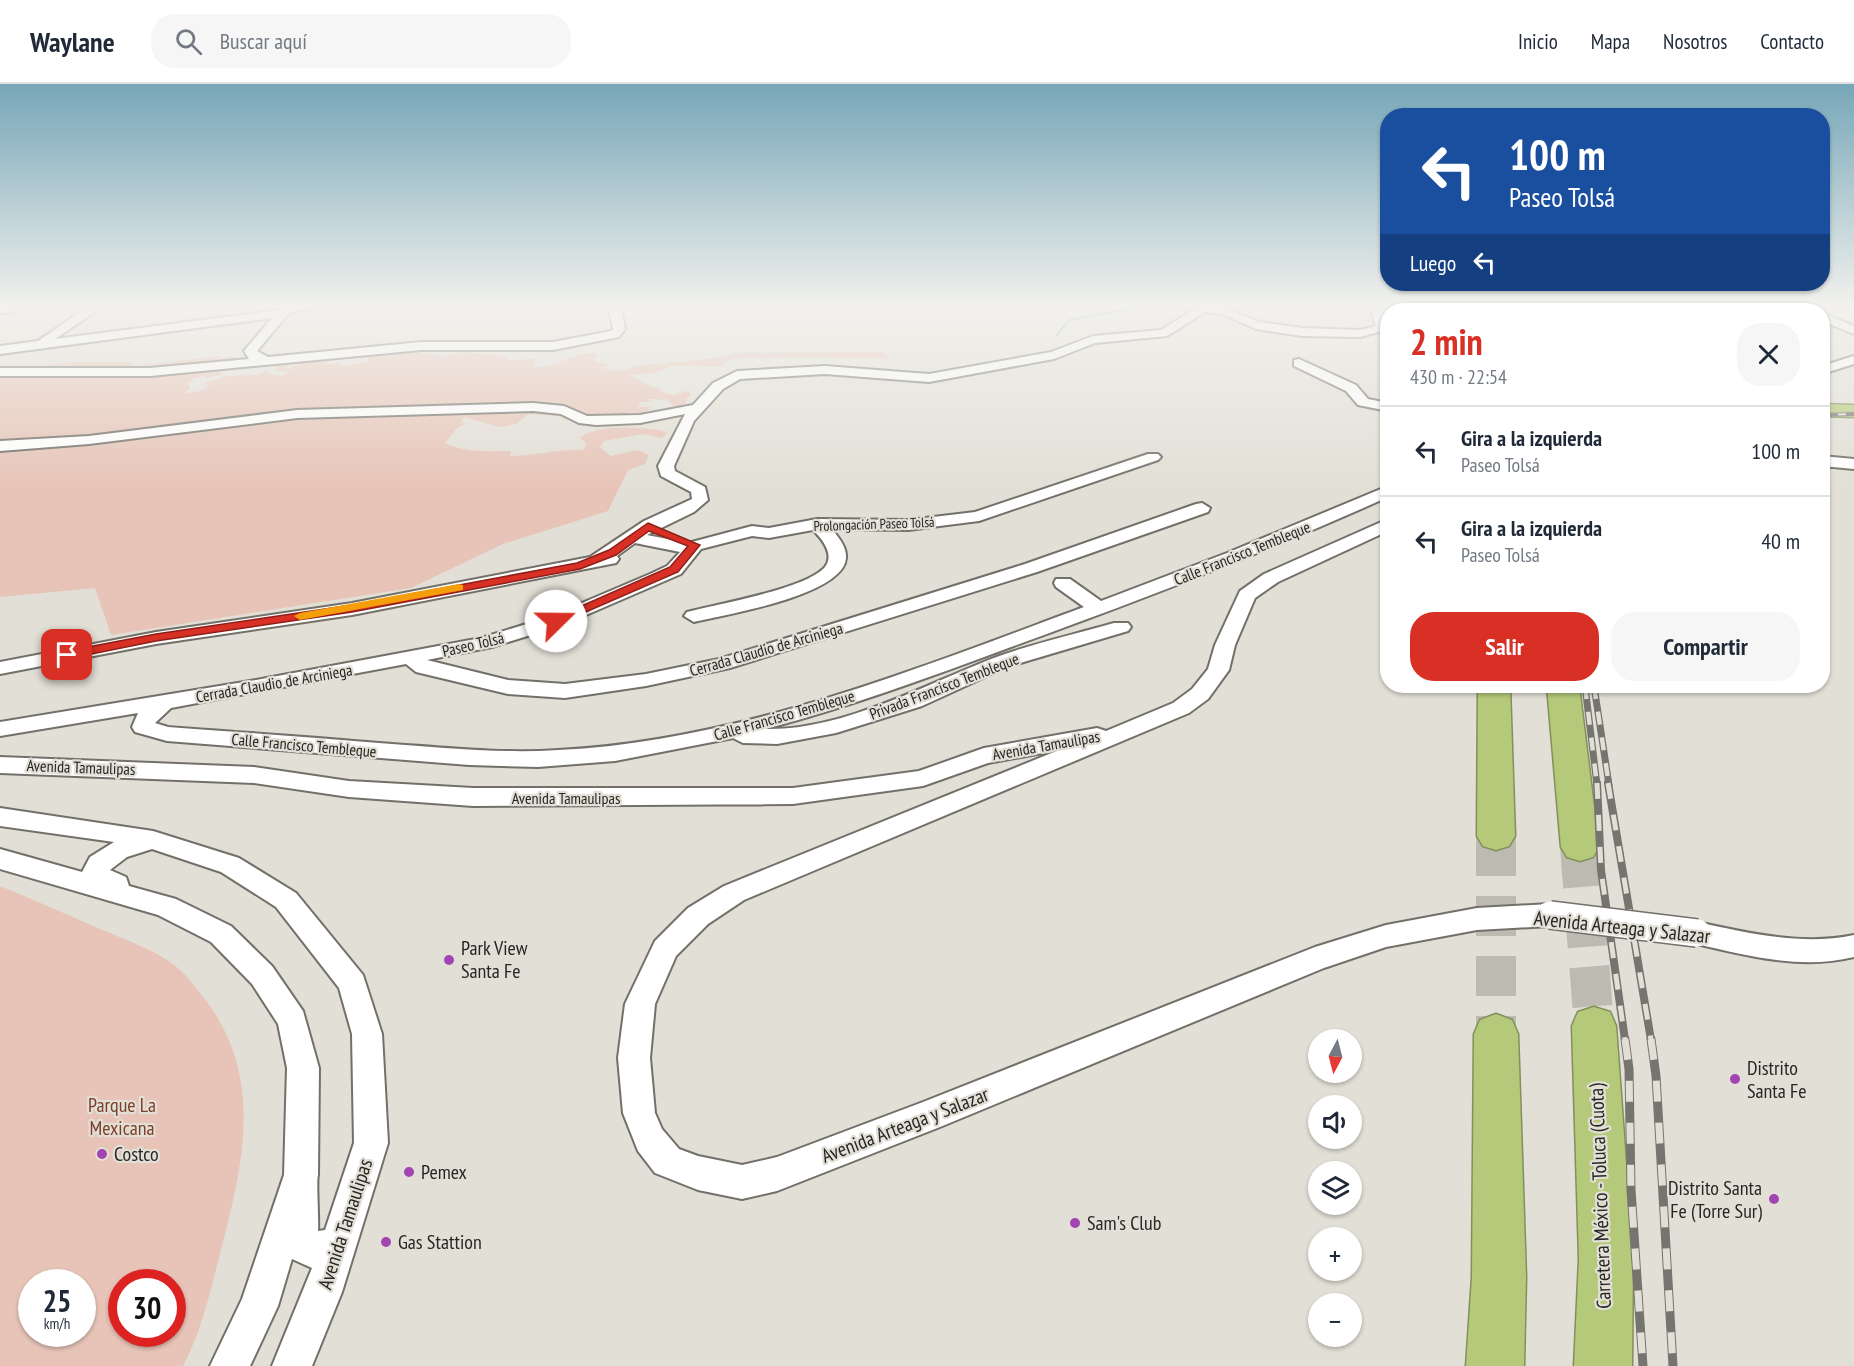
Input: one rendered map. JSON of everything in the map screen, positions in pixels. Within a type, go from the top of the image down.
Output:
[{"type":"highway","points":[[1830,410],[1854,411]]},
{"type":"highway","points":[[1830,423],[1854,423]]},
{"type":"highway","points":[[1494,693],[1496,836]]},
{"type":"highway","points":[[1564,693],[1580,847]]},
{"type":"highway","name":"Carretera México - Toluca (Cuota)","points":[[1594,1026],[1606,1259],[1603,1366]]},
{"type":"highway","points":[[1495,1366],[1499,1277],[1496,1034]]},
{"type":"highway","points":[[1474,1366],[1499,1277]]},
{"type":"street","points":[[0,372],[150,372],[205,367]]},
{"type":"street","points":[[0,668],[156,638],[352,609],[595,562],[634,552],[649,534],[700,500],[699,490],[667,473],[666,466],[692,414],[718,386],[737,375],[825,370],[928,378],[989,367]]},
{"type":"street","points":[[1307,367],[1351,388],[1363,402],[1380,406]]},
{"type":"street","points":[[0,446],[88,440],[297,414],[533,407],[564,410],[584,420],[596,421],[692,414]]},
{"type":"street","name":"Prolongación Paseo Tolsá","points":[[693,547],[752,531],[769,533],[817,524],[908,525],[947,522],[979,516],[1153,457]]},
{"type":"street","points":[[1830,462],[1854,464]]},
{"type":"street","name":"Calle Francisco Tembleque","points":[[163,703],[151,712],[143,727],[166,734],[482,759],[561,758],[642,749],[730,734],[862,693],[1100,609],[1303,530],[1380,495]]},
{"type":"street","name":"Cerrada Claudio de Arciniega","points":[[0,729],[163,703],[411,658],[423,668],[508,687],[565,691],[646,680],[735,660],[1031,568],[1202,508]]},
{"type":"street","points":[[694,616],[810,584],[831,572],[836,562],[837,550],[834,543],[817,524]]},
{"type":"street","name":"Avenida Arteaga y Salazar","points":[[1380,528],[1271,578],[1247,595],[1225,645],[1218,670],[1200,694],[1181,708],[1078,752],[1003,779],[734,893],[698,916],[665,949],[640,1004],[634,1058],[639,1113],[650,1140],[667,1161],[698,1173],[742,1182],[777,1174],[1156,1026],[1315,958],[1386,936],[1477,919],[1550,915],[1697,933],[1794,949],[1844,950],[1854,946]]},
{"type":"street","points":[[649,534],[675,544],[693,547]]},
{"type":"street","name":"Paseo Tolsá","points":[[411,658],[485,643],[556,621],[674,570],[693,547]]},
{"type":"street","points":[[1063,583],[1100,609]]},
{"type":"street","name":"Privada Francisco Tembleque","points":[[730,734],[753,738],[828,728],[914,700],[1000,663],[1121,627]]},
{"type":"street","name":"Avenida Tamaulipas","points":[[0,765],[254,775],[349,789],[473,797],[793,796],[887,785],[922,778],[984,756],[1081,737],[1126,732]]},
{"type":"street","points":[[984,756],[1003,779]]},
{"type":"street","name":"Avenida Tamaulipas","points":[[2,819],[107,831],[153,840],[230,865],[286,900],[323,943],[353,984],[367,1034],[371,1143],[323,1292],[292,1366]]},
{"type":"street","points":[[153,840],[122,848],[101,861],[94,871],[101,879],[164,899],[166,907]]},
{"type":"street","points":[[0,860],[166,907],[221,934],[262,975],[292,1020],[303,1068],[300,1242],[309,1250],[338,1246]]},
{"type":"street","points":[[230,1366],[259,1306],[301,1174]]},
{"type":"green space","points":[[30,367],[228,367],[220,372],[225,374],[207,378],[205,376],[186,382],[191,388],[186,393],[200,391],[210,385],[202,384],[227,376],[256,375],[268,370],[268,373],[281,376],[290,372],[277,371],[276,367],[293,368],[289,367],[604,367],[600,368],[618,371],[634,367],[669,367],[654,373],[629,375],[661,389],[661,392],[673,395],[687,391],[691,394],[686,400],[687,403],[676,407],[663,397],[664,400],[648,399],[649,402],[641,402],[637,407],[651,407],[646,411],[650,415],[638,416],[631,412],[620,417],[567,420],[559,416],[529,414],[516,424],[499,427],[464,417],[461,423],[466,423],[457,428],[445,443],[469,450],[511,451],[510,456],[583,450],[587,444],[580,438],[588,433],[610,428],[668,432],[662,438],[643,434],[604,441],[600,447],[611,456],[638,450],[649,455],[645,464],[628,470],[608,511],[503,544],[411,588],[111,635],[95,588],[0,597],[0,379],[15,374],[19,368]]},
{"type":"green space","name":"Parque La Mexicana","points":[[0,886],[145,948],[170,962],[181,970],[207,1002],[225,1031],[236,1061],[242,1092],[244,1123],[241,1154],[229,1218],[205,1309],[196,1338],[183,1366],[0,1366]]},
{"type":"tunnel","points":[[1496,836],[1496,1034]]},
{"type":"tunnel","points":[[1580,847],[1594,1026]]},
{"type":"railway","points":[[1830,415],[1854,414]]},
{"type":"railway","points":[[1586,693],[1597,785]]},
{"type":"railway","points":[[1595,693],[1609,785]]},
{"type":"railway","points":[[1597,783],[1601,870],[1625,1040]]},
{"type":"railway","points":[[1608,783],[1651,1040]]},
{"type":"railway","points":[[1625,1039],[1629,1069],[1631,1190],[1643,1366]]},
{"type":"railway","points":[[1651,1039],[1656,1076],[1673,1366]]},
{"type":"slow traffic","points":[[300,616],[352,609],[459,587]]},
{"type":"place","name":"Park View Santa Fe","points":[[449,960]]},
{"type":"place","name":"Distrito Santa Fe","points":[[1735,1079]]},
{"type":"place","name":"Costco","points":[[102,1154]]},
{"type":"place","name":"Pemex","points":[[409,1172]]},
{"type":"place","name":"Distrito Santa Fe (Torre Sur)","points":[[1774,1199]]},
{"type":"place","name":"Sam's Club","points":[[1075,1223]]},
{"type":"place","name":"Gas Stattion","points":[[386,1242]]},
{"type":"route","points":[[67,655],[156,638],[352,609],[492,580],[580,566],[595,562],[613,552],[648,526],[695,545],[686,559],[674,570],[556,621]]}]
